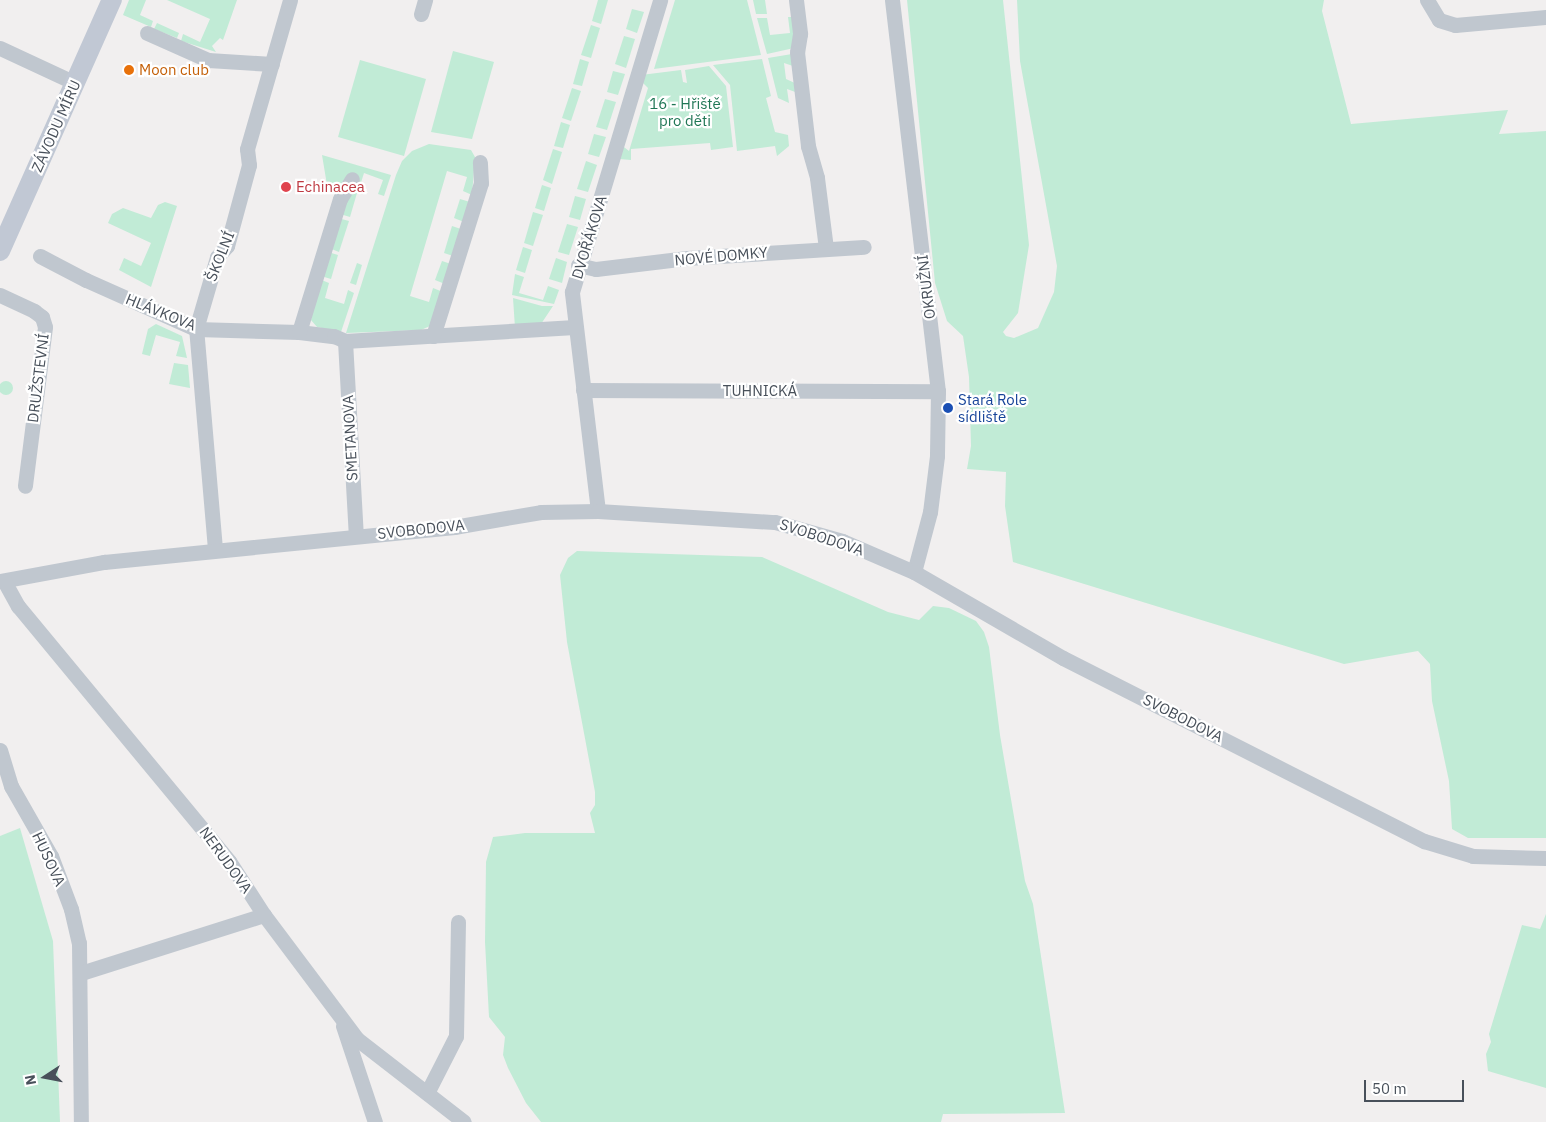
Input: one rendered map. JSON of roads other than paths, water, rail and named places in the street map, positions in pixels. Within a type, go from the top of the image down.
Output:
[{"type":"main road","name":"ZÁVODU MÍRU","points":[[0,252],[112,0]]},
{"type":"street","name":"ŠKOLNÍ","points":[[215,549],[196,329],[217,257],[227,246],[249,165],[247,149],[290,0]]},
{"type":"street","name":"DVOŘÁKOVA","points":[[598,511],[572,292],[578,265],[660,0]]},
{"type":"street","points":[[796,0],[800,34],[797,52],[808,146],[817,178],[826,248]]},
{"type":"street","name":"OKRUŽNÍ","points":[[892,0],[938,391],[937,456],[930,512],[914,572]]},
{"type":"street","points":[[1427,0],[1439,20],[1455,25],[1546,17]]},
{"type":"street","points":[[147,33],[208,60],[219,58],[272,64]]},
{"type":"street","points":[[0,48],[75,83]]},
{"type":"street","points":[[433,336],[480,183],[480,162]]},
{"type":"street","points":[[299,332],[340,199],[352,179]]},
{"type":"street","name":"NOVÉ DOMKY","points":[[578,265],[596,269],[826,248],[864,247]]},
{"type":"street","name":"HLÁVKOVA","points":[[40,256],[86,280],[196,329],[299,332],[334,336],[345,341],[575,328]]},
{"type":"street","name":"DRUŽSTEVNÍ","points":[[0,295],[34,311],[42,317],[45,327],[25,486]]},
{"type":"street","name":"SMETANOVA","points":[[345,341],[356,535]]},
{"type":"street","name":"TUHNICKÁ","points":[[583,390],[938,391]]},
{"type":"street","name":"SVOBODOVA","points":[[2,581],[104,562],[215,549],[454,527],[541,512],[598,511],[776,522],[842,541],[914,572],[1063,658],[1424,841],[1472,856],[1546,858]]},
{"type":"street","name":"NERUDOVA","points":[[2,581],[18,606],[216,844],[264,915],[357,1039],[464,1122]]},
{"type":"street","name":"HUSOVA","points":[[0,750],[11,786],[51,856],[71,909],[81,973],[81,1122]]},
{"type":"street","points":[[81,973],[264,915]]},
{"type":"street","points":[[427,1093],[456,1036],[458,922]]},
{"type":"street","points":[[339,1015],[375,1122]]},
{"type":"place","name":"Moon club","points":[[129,70]]},
{"type":"place","name":"Echinacea","points":[[286,187]]},
{"type":"place","name":"Stará Role sídliště","points":[[948,408]]},
{"type":"park label","name":"16 - Hřiště pro děti","points":[[685,112]]}]
